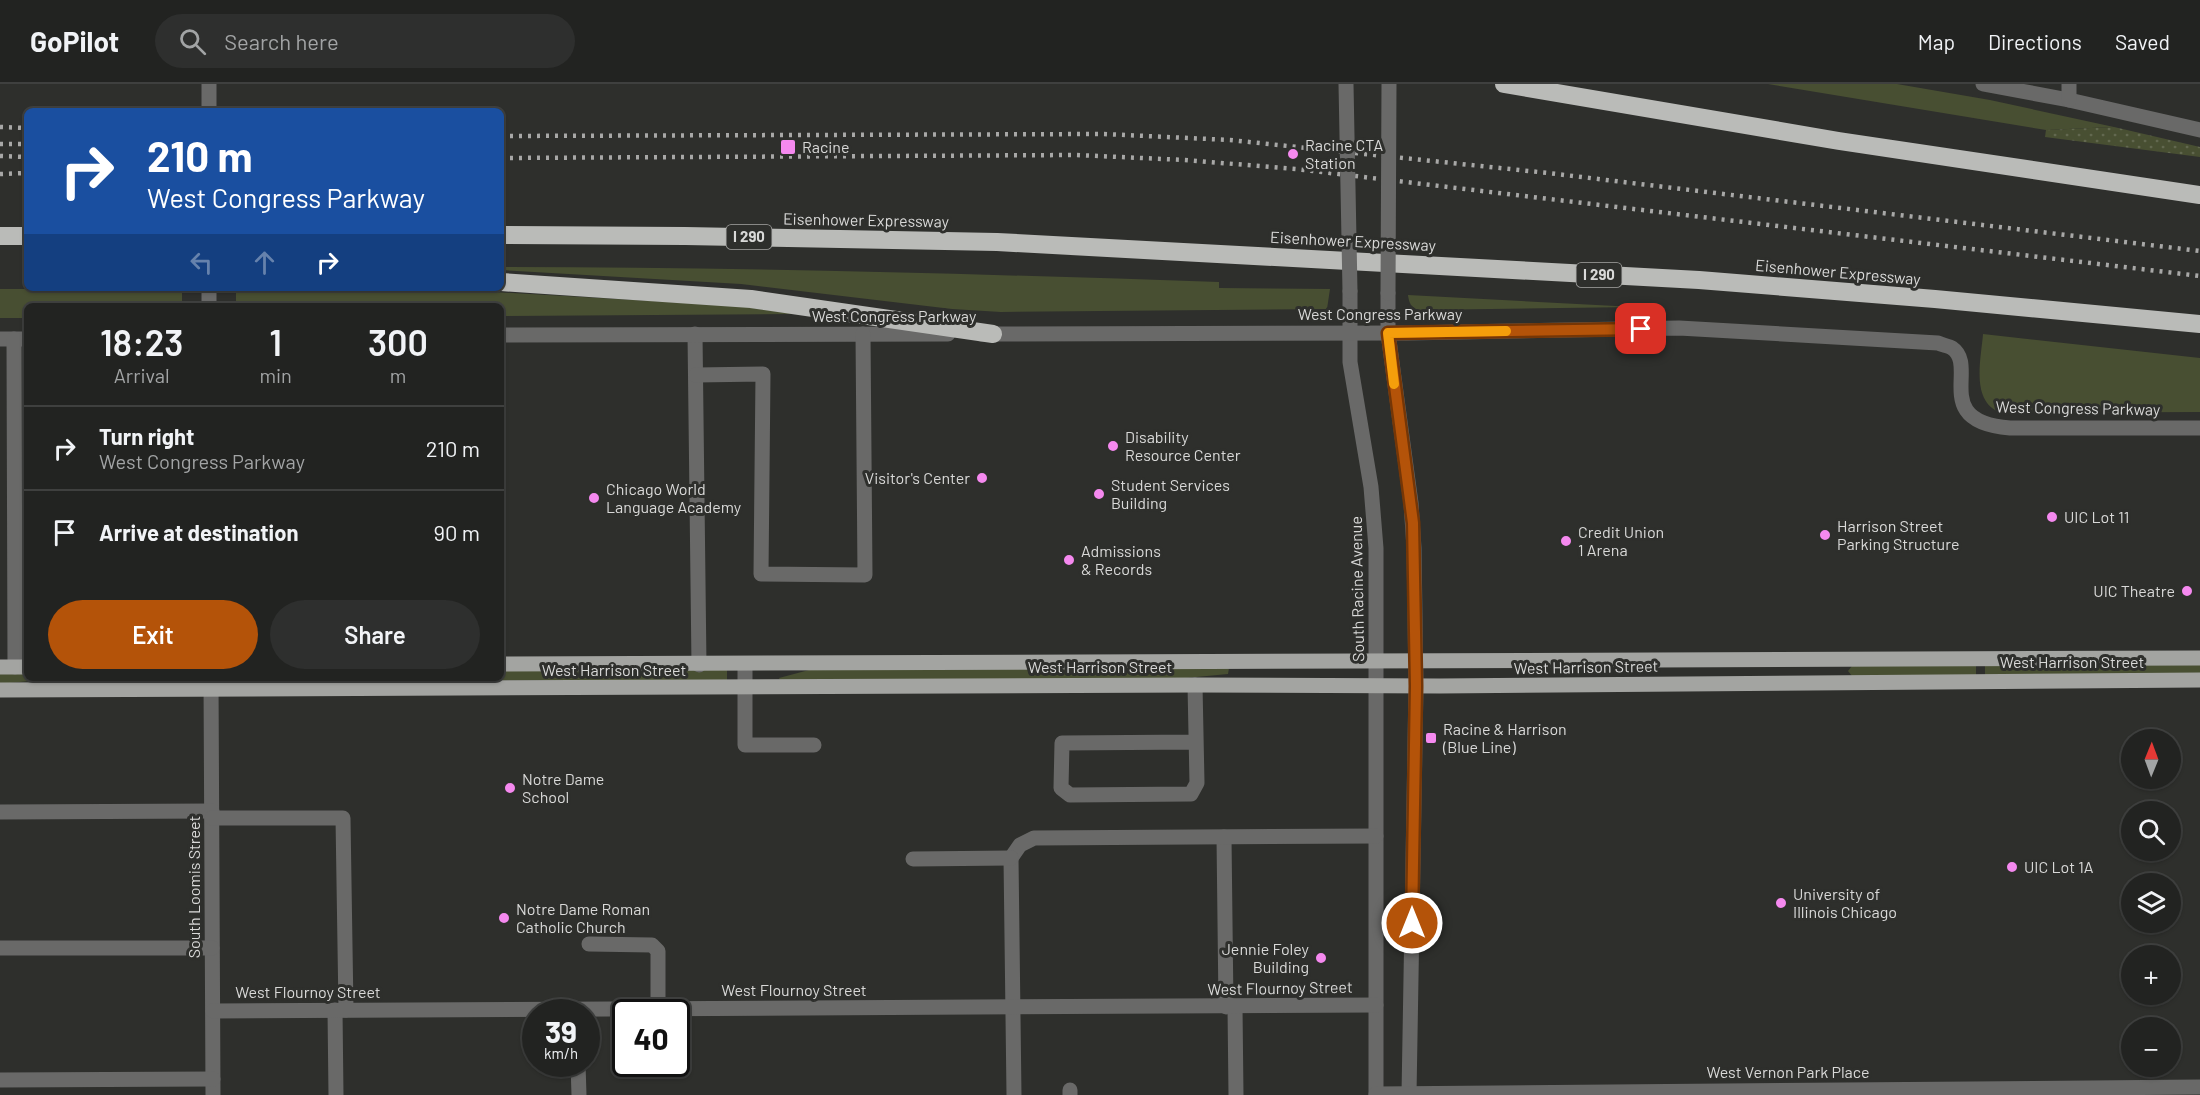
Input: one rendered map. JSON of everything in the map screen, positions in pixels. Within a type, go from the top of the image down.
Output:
[{"type":"highway","points":[[1504,84],[1851,143],[2200,195]]},
{"type":"highway","name":"Eisenhower Expressway","points":[[504,235],[697,236],[1032,244],[1699,280],[2200,324]]},
{"type":"highway","points":[[0,236],[24,236]]},
{"type":"highway","points":[[504,282],[751,299],[993,334]]},
{"type":"main road","name":"West Harrison Street","points":[[504,664],[2200,658]]},
{"type":"main road","name":"West Harrison Street","points":[[0,690],[212,684],[745,687],[1416,686],[2200,680]]},
{"type":"street","points":[[209,84],[209,108]]},
{"type":"street","name":"South Racine Avenue","points":[[1346,84],[1350,362],[1371,486],[1375,525],[1376,1094]]},
{"type":"street","points":[[1389,84],[1388,333],[1413,523],[1416,661],[1409,1094]]},
{"type":"street","points":[[1983,84],[2069,100],[2200,130]]},
{"type":"street","points":[[2069,84],[2069,100]]},
{"type":"street","name":"West Congress Parkway","points":[[504,335],[1388,333],[1679,328],[1938,343],[1953,348],[1960,360],[1961,398],[1968,412],[1985,425],[2010,428],[2200,428]]},
{"type":"street","points":[[696,334],[699,665]]},
{"type":"street","points":[[696,375],[763,374],[761,574],[865,575],[863,334]]},
{"type":"street","points":[[14,339],[14,667]]},
{"type":"street","points":[[745,664],[745,746],[814,745]]},
{"type":"street","name":"South Loomis Street","points":[[212,684],[213,1087]]},
{"type":"street","points":[[1195,685],[1197,783],[1191,794],[1070,795],[1061,788],[1062,743],[1196,742]]},
{"type":"street","points":[[0,812],[343,818],[340,1010],[336,1095]]},
{"type":"street","points":[[1014,1095],[1011,858],[1020,845],[1034,838],[1376,836]]},
{"type":"street","points":[[1224,837],[1236,1095]]},
{"type":"street","points":[[913,859],[1011,858]]},
{"type":"street","points":[[589,944],[652,945],[658,951],[658,999]]},
{"type":"street","points":[[0,948],[212,948]]},
{"type":"street","name":"West Flournoy Street","points":[[690,1008],[1376,1005]]},
{"type":"street","name":"West Flournoy Street","points":[[213,1011],[522,1011]]},
{"type":"street","points":[[578,1077],[579,1095]]},
{"type":"street","points":[[0,1080],[213,1087]]},
{"type":"street","name":"West Vernon Park Place","points":[[1376,1094],[2200,1087]]},
{"type":"green space","points":[[1768,84],[1897,84],[1990,100],[2114,127],[2046,130]]},
{"type":"green space","points":[[2114,127],[2200,147],[2200,157],[2045,137],[2046,130]]},
{"type":"green space","points":[[504,267],[950,274],[1219,282],[1219,288],[1330,289],[1327,309],[1001,312],[952,309],[741,284],[504,270]]},
{"type":"green space","points":[[0,289],[182,291],[182,303],[24,303],[24,318],[0,318]]},
{"type":"green space","points":[[236,291],[476,291],[739,306],[795,314],[504,316],[504,303],[236,303]]},
{"type":"green space","points":[[1408,295],[1635,307],[1418,310],[1411,304]]},
{"type":"green space","points":[[1983,334],[2200,358],[2200,412],[2002,413],[1992,408],[1985,400],[1981,390]]},
{"type":"green space","points":[[2200,662],[2200,675],[1985,676],[1985,665]]},
{"type":"green space","points":[[1976,665],[1976,675],[1852,676],[1848,671],[1852,666]]},
{"type":"green space","points":[[1229,668],[1228,674],[1165,680],[780,680],[779,678],[809,670]]},
{"type":"green space","points":[[727,670],[727,680],[504,681],[504,671]]},
{"type":"green space","points":[[0,673],[24,673],[24,681],[30,681],[0,684]]},
{"type":"railway","points":[[0,127],[24,128]]},
{"type":"railway","points":[[504,136],[1104,134],[1230,140],[1548,173],[2200,251]]},
{"type":"railway","points":[[0,144],[24,144]]},
{"type":"railway","points":[[504,158],[1076,155],[1185,160],[1296,169],[2200,276]]},
{"type":"railway","points":[[0,156],[24,157]]},
{"type":"railway","points":[[0,174],[24,173]]},
{"type":"slow traffic","points":[[1394,384],[1388,333],[1506,331]]},
{"type":"place","name":"Racine","points":[[788,147]]},
{"type":"place","name":"Racine CTA Station","points":[[1293,154]]},
{"type":"place","name":"Disability Resource Center","points":[[1113,446]]},
{"type":"place","name":"Visitor's Center","points":[[982,478]]},
{"type":"place","name":"Student Services Building","points":[[1099,494]]},
{"type":"place","name":"Chicago World Language Academy","points":[[594,498]]},
{"type":"place","name":"UIC Lot 11","points":[[2052,517]]},
{"type":"place","name":"Harrison Street Parking Structure","points":[[1825,535]]},
{"type":"place","name":"Credit Union 1 Arena","points":[[1566,541]]},
{"type":"place","name":"Admissions & Records","points":[[1069,560]]},
{"type":"place","name":"UIC Theatre","points":[[2187,591]]},
{"type":"place","name":"Racine & Harrison (Blue Line)","points":[[1431,738]]},
{"type":"place","name":"Notre Dame School","points":[[510,788]]},
{"type":"place","name":"UIC Lot 1A","points":[[2012,867]]},
{"type":"place","name":"University of Illinois Chicago","points":[[1781,903]]},
{"type":"place","name":"Notre Dame Roman Catholic Church","points":[[504,918]]},
{"type":"place","name":"Jennie Foley Building","points":[[1321,958]]},
{"type":"route","points":[[1412,923],[1416,686],[1413,523],[1388,333],[1641,329]]}]
